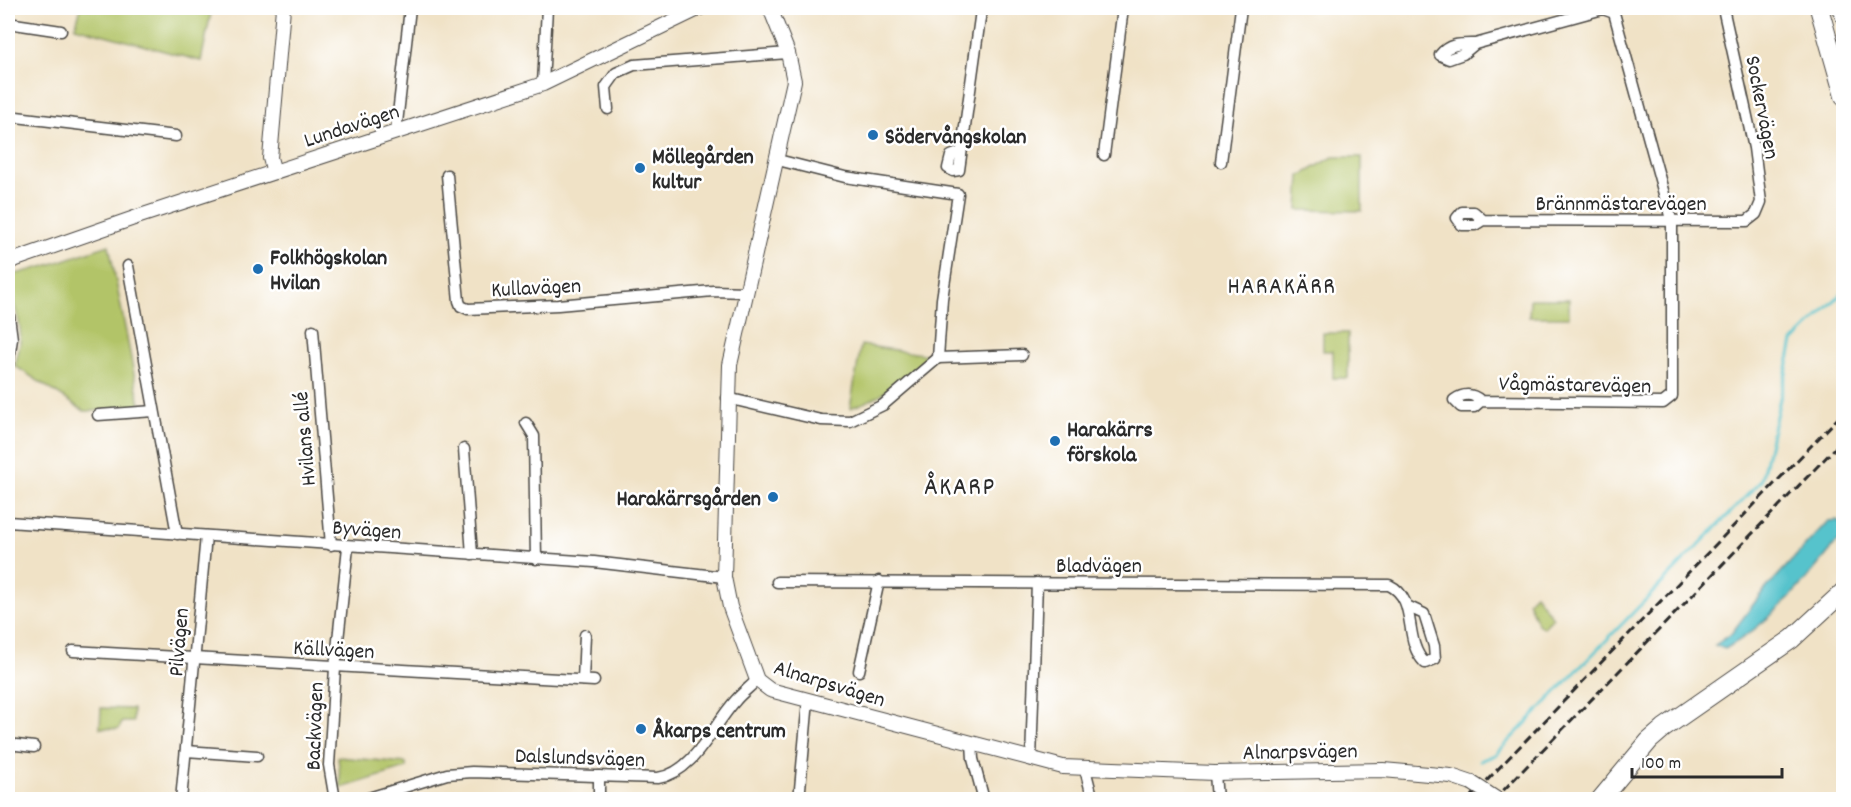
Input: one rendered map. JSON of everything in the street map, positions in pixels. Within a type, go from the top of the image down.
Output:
[{"type":"highway","points":[[1819,8],[1844,96]]},
{"type":"highway","points":[[1841,8],[1844,15]]},
{"type":"highway","points":[[1600,800],[1648,741],[1792,639],[1844,591]]},
{"type":"street","points":[[274,172],[270,158],[283,8]]},
{"type":"street","points":[[396,132],[410,8]]},
{"type":"street","points":[[543,84],[548,8]]},
{"type":"street","name":"Lundavägen","points":[[8,262],[543,84],[700,8]]},
{"type":"street","name":"Alnarpsvägen","points":[[770,8],[788,53],[794,81],[778,160],[745,292],[730,365],[727,398],[724,577],[730,607],[757,680],[770,690],[1031,760],[1085,769],[1215,773],[1383,770],[1451,776],[1472,783],[1498,800]]},
{"type":"street","points":[[961,152],[981,8]]},
{"type":"street","points":[[1104,155],[1123,8]]},
{"type":"street","points":[[1221,162],[1241,8]]},
{"type":"street","name":"Sockervägen","points":[[1723,8],[1754,147],[1761,202],[1756,214]]},
{"type":"street","points":[[1476,44],[1603,9],[1614,13],[1672,223]]},
{"type":"street","points":[[8,23],[61,31]]},
{"type":"street","points":[[608,109],[606,87],[616,73],[634,65],[788,53]]},
{"type":"street","points":[[8,116],[176,136]]},
{"type":"street","points":[[778,160],[886,184],[958,194],[942,299],[938,358]]},
{"type":"street","name":"Kullavägen","points":[[447,175],[459,301],[461,306],[468,309],[558,305],[713,291],[745,292]]},
{"type":"street","name":"Brännmästarevägen","points":[[1483,220],[1672,223],[1747,221],[1756,214]]},
{"type":"street","name":"Vågmästarevägen","points":[[1481,401],[1663,403],[1672,396],[1672,223]]},
{"type":"street","points":[[128,266],[177,534]]},
{"type":"street","points":[[8,309],[12,339],[8,365]]},
{"type":"street","name":"Hvilans allé","points":[[313,330],[332,545]]},
{"type":"street","points":[[727,398],[821,420],[850,421],[883,405],[938,358],[1022,355]]},
{"type":"street","points":[[98,415],[154,411]]},
{"type":"street","points":[[526,423],[534,436],[536,560]]},
{"type":"street","points":[[464,449],[472,554]]},
{"type":"street","name":"Byvägen","points":[[8,522],[536,560],[594,562],[724,577]]},
{"type":"street","name":"Pilvägen","points":[[181,800],[206,536]]},
{"type":"street","name":"Backvägen","points":[[335,800],[329,765],[335,668],[348,547]]},
{"type":"street","points":[[858,671],[879,581]]},
{"type":"street","name":"Bladvägen","points":[[777,582],[1389,585],[1400,590],[1409,608],[1407,619],[1415,650],[1425,663],[1435,659],[1434,646],[1424,614],[1409,608]]},
{"type":"street","points":[[1031,760],[1037,583]]},
{"type":"street","name":"Källvägen","points":[[73,651],[589,681],[585,635]]},
{"type":"street","name":"Dalslundsvägen","points":[[362,800],[447,774],[472,772],[658,778],[671,776],[684,767],[736,699],[757,680]]},
{"type":"street","points":[[799,800],[808,700]]},
{"type":"street","points":[[972,743],[973,759],[984,800]]},
{"type":"street","points":[[8,744],[34,747]]},
{"type":"street","points":[[186,752],[257,756]]},
{"type":"street","points":[[1085,769],[1093,800]]},
{"type":"street","points":[[1215,773],[1216,800]]},
{"type":"street","points":[[599,776],[599,800]]},
{"type":"green space","points":[[81,8],[212,8],[201,61],[75,27]]},
{"type":"green space","points":[[1333,157],[1362,157],[1362,211],[1298,210],[1300,176]]},
{"type":"green space","points":[[109,245],[141,410],[84,411],[15,366],[20,333],[8,276]]},
{"type":"green space","points":[[1530,299],[1569,299],[1569,317],[1529,317]]},
{"type":"green space","points":[[1323,333],[1348,333],[1348,378],[1333,378],[1333,351],[1323,351]]},
{"type":"green space","points":[[861,345],[929,355],[893,386],[872,399],[850,408]]},
{"type":"green space","points":[[1535,594],[1553,618],[1543,628],[1537,623],[1528,601]]},
{"type":"green space","points":[[101,708],[133,709],[133,722],[122,722],[119,729],[100,728]]},
{"type":"green space","points":[[338,757],[406,763],[406,768],[341,788]]},
{"type":"water","points":[[1837,520],[1843,526],[1843,535],[1789,598],[1743,638],[1725,649],[1715,645],[1731,634],[1761,594],[1828,521]]},
{"type":"waterway","points":[[1480,761],[1495,755],[1761,481],[1793,342],[1844,291]]},
{"type":"railway","points":[[1468,800],[1844,412]]},
{"type":"railway","points":[[1494,800],[1844,439]]},
{"type":"place","name":"Södervångskolan","points":[[873,135]]},
{"type":"place","name":"Möllegården kultur","points":[[640,168]]},
{"type":"place","name":"Folkhögskolan Hvilan","points":[[258,269]]},
{"type":"place","name":"Harakärrs förskola","points":[[1055,441]]},
{"type":"place","name":"Harakärrsgården","points":[[773,497]]},
{"type":"place","name":"Åkarps centrum","points":[[641,729]]},
{"type":"district","name":"HARAKÄRR","points":[[1282,285]]},
{"type":"district","name":"ÅKARP","points":[[960,485]]}]
